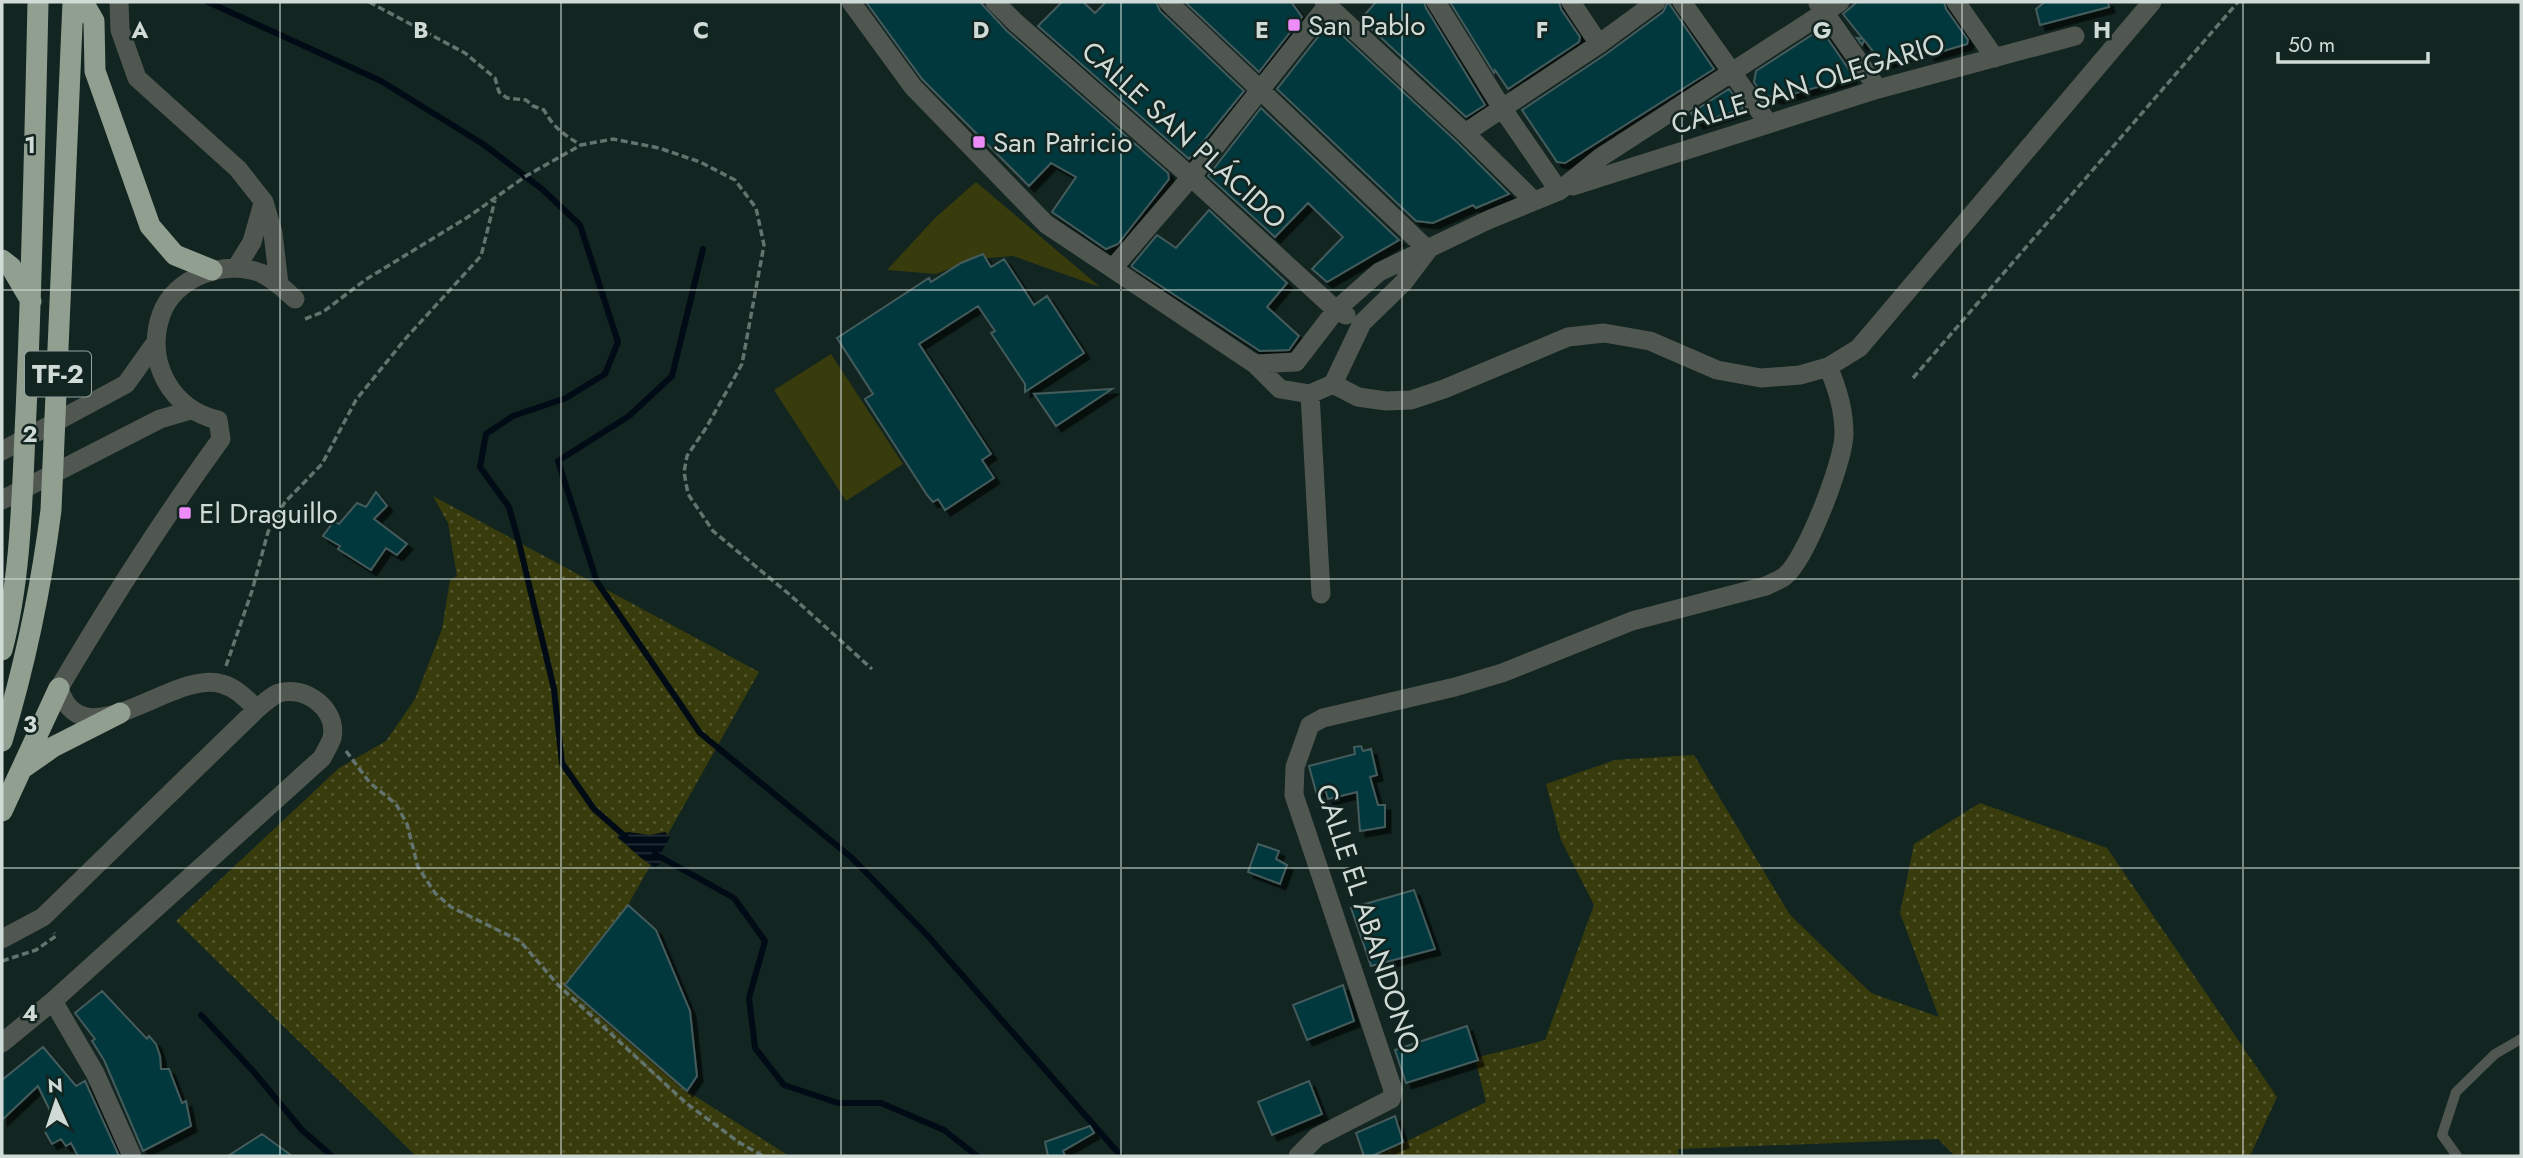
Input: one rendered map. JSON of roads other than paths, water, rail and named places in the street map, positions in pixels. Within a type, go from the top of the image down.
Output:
[{"type":"highway","name":"TF-2","points":[[2,650],[11,603],[21,515],[31,301],[38,2]]},
{"type":"highway","name":"TF-2","points":[[2,741],[22,673],[36,608],[51,510],[72,2]]},
{"type":"highway","points":[[83,2],[94,21],[95,71],[150,226],[175,255],[212,271]]},
{"type":"highway","points":[[2,260],[11,267],[31,301]]},
{"type":"highway","points":[[2,811],[59,688]]},
{"type":"highway","points":[[22,770],[53,747],[120,713]]},
{"type":"street","points":[[119,2],[120,30],[137,78],[238,170],[264,202],[273,233],[279,284]]},
{"type":"street","points":[[851,2],[913,87],[1046,224],[1255,364],[1280,389],[1304,393],[1333,384],[1358,397],[1385,401],[1411,400],[1444,389],[1568,337],[1604,333],[1650,341],[1717,370],[1761,378],[1800,374],[1828,367],[1859,348],[2152,2]]},
{"type":"street","name":"CALLE SAN PLÁCIDO","points":[[995,2],[1336,310],[1362,323]]},
{"type":"street","points":[[1168,2],[1428,250]]},
{"type":"street","points":[[1436,2],[1502,108],[1559,191]]},
{"type":"street","points":[[1571,2],[1599,44]]},
{"type":"street","points":[[1465,133],[1599,44],[1656,2]]},
{"type":"street","points":[[1682,2],[1769,123]]},
{"type":"street","points":[[1956,2],[1995,58]]},
{"type":"street","points":[[1113,268],[1191,177],[1327,3],[1534,201]]},
{"type":"street","points":[[1321,594],[1304,393],[1293,376],[1296,362],[1336,310],[1379,272],[1488,220],[1559,191],[1601,157],[1827,5],[1878,89]]},
{"type":"street","name":"CALLE SAN OLEGARIO","points":[[1559,191],[1878,89],[2075,36]]},
{"type":"street","points":[[1637,134],[1651,160]]},
{"type":"street","points":[[236,268],[252,242],[264,202]]},
{"type":"street","points":[[1333,384],[1362,323],[1403,284],[1428,250]]},
{"type":"street","points":[[257,709],[241,693],[220,683],[193,682],[120,713],[90,718],[75,713],[64,701],[59,688],[128,572],[221,439],[218,420],[191,410],[163,380],[156,342],[161,315],[173,295],[191,280],[212,271],[236,268],[259,273],[279,284],[295,299]]},
{"type":"street","points":[[2,451],[126,384],[156,342]]},
{"type":"street","points":[[1255,364],[1296,362]]},
{"type":"street","name":"CALLE EL ABANDONO","points":[[1298,1156],[1317,1137],[1391,1099],[1393,1090],[1294,795],[1295,767],[1310,725],[1324,718],[1502,673],[1632,621],[1766,586],[1786,576],[1809,538],[1839,466],[1844,437],[1844,414],[1839,390],[1828,367]]},
{"type":"street","points":[[2,500],[160,419],[191,410]]},
{"type":"street","points":[[2,939],[43,917],[257,709],[276,694],[298,690],[316,700],[329,715],[332,737],[322,758],[53,1001],[2,1043]]},
{"type":"street","points":[[53,1001],[95,1073],[132,1156]]},
{"type":"lane","points":[[2457,1156],[2442,1135],[2456,1093],[2495,1054],[2521,1039]]},
{"type":"waterway","points":[[208,2],[381,81],[483,144],[542,189],[580,225],[618,342],[605,374],[566,398],[513,416],[486,434],[480,467],[509,507],[519,543],[554,689],[562,763],[594,809],[627,838]]},
{"type":"waterway","points":[[703,249],[672,376],[629,416],[558,461],[597,582],[700,733],[852,858],[927,935],[1121,1156]]},
{"type":"waterway","points":[[655,854],[734,898],[765,941],[749,998],[755,1048],[784,1085],[838,1103],[881,1103],[944,1130],[977,1156]]},
{"type":"waterway","points":[[201,1015],[253,1071],[302,1130],[332,1156]]},
{"type":"place","name":"San Pablo","points":[[1294,25]]},
{"type":"place","name":"San Patricio","points":[[979,142]]},
{"type":"place","name":"El Draguillo","points":[[185,513]]}]
